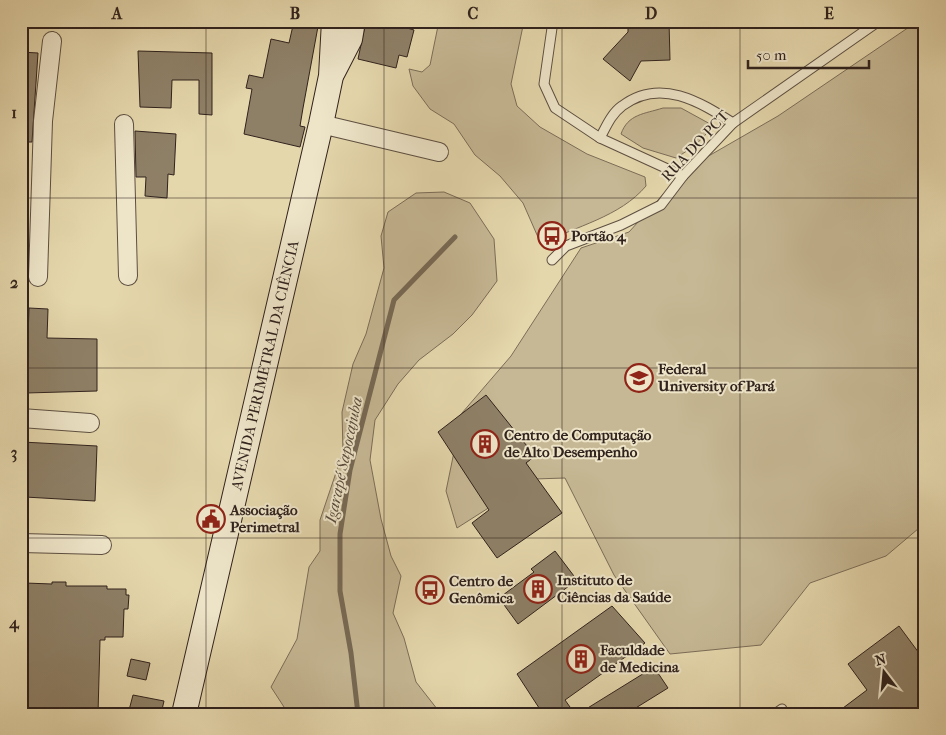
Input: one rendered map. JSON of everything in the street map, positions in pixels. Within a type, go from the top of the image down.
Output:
[{"type":"main road","name":"AVENIDA PERIMETRAL DA CIÊNCIA","points":[[184,714],[321,124],[331,76],[334,21]]},
{"type":"main road","name":"AVENIDA PERIMETRAL DA CIÊNCIA","points":[[331,76],[350,39],[353,21]]},
{"type":"street","points":[[38,277],[43,122],[52,41]]},
{"type":"street","points":[[124,124],[128,276]]},
{"type":"street","points":[[321,124],[439,152]]},
{"type":"street","points":[[21,418],[90,423]]},
{"type":"street","points":[[21,543],[102,545]]},
{"type":"lane","points":[[553,21],[544,84],[555,108],[600,138],[683,176]]},
{"type":"lane","name":"RUA DO PCT","points":[[552,260],[566,246],[621,225],[662,205],[683,176],[733,123],[879,21]]},
{"type":"lane","points":[[600,138],[611,118],[622,106],[643,95],[658,93],[681,94],[704,105],[733,123]]},
{"type":"shaded area","points":[[439,21],[524,21],[511,84],[517,106],[540,127],[587,154],[645,177],[646,186],[624,206],[541,244],[523,203],[500,176],[475,155],[454,124],[430,109],[413,86],[409,69],[422,72],[430,65]]},
{"type":"shaded area","points":[[918,21],[925,21],[925,523],[886,556],[810,583],[761,645],[670,654],[614,575],[565,478],[534,479],[457,528],[446,491],[462,413],[511,356],[581,248],[629,232],[686,169],[778,116]]},
{"type":"shaded area","points":[[663,108],[681,108],[712,125],[701,140],[676,158],[643,148],[621,134],[624,127],[632,119]]},
{"type":"shaded area","points":[[444,192],[470,203],[494,239],[497,281],[472,315],[453,334],[419,360],[398,384],[375,420],[370,460],[381,519],[391,556],[401,576],[393,613],[404,638],[416,682],[441,714],[281,714],[284,707],[271,687],[297,639],[309,567],[320,551],[320,520],[343,452],[342,412],[353,364],[366,334],[384,268],[381,236],[388,212],[416,193]]},
{"type":"building","points":[[294,21],[319,21],[300,126],[305,127],[300,147],[244,134],[252,89],[246,88],[249,75],[263,78],[271,39],[289,43]]},
{"type":"building","points":[[366,21],[408,21],[407,28],[414,30],[407,57],[399,55],[396,68],[358,59]]},
{"type":"building","points":[[628,21],[669,21],[670,60],[641,61],[630,81],[603,59],[628,32]]},
{"type":"building","points":[[138,51],[212,53],[212,115],[199,114],[199,80],[172,80],[171,108],[140,107]]},
{"type":"building","points":[[21,52],[38,53],[32,142],[21,142]]},
{"type":"building","points":[[135,131],[176,134],[174,175],[168,174],[167,198],[145,196],[146,177],[136,177]]},
{"type":"building","points":[[29,308],[48,309],[47,338],[97,339],[97,391],[26,393],[25,338],[28,338]]},
{"type":"building","points":[[486,395],[535,456],[526,463],[562,513],[497,558],[472,523],[489,510],[438,432]]},
{"type":"building","points":[[22,442],[97,446],[95,501],[25,497],[25,492],[21,492]]},
{"type":"building","name":"Instituto de Ciências da Saúde","points":[[555,551],[577,580],[518,624],[499,598],[534,572],[531,569]]},
{"type":"building","points":[[52,582],[66,582],[66,586],[107,586],[107,589],[126,589],[126,595],[129,595],[128,609],[124,609],[123,637],[105,637],[105,640],[100,640],[98,714],[21,714],[21,590],[25,590],[25,583],[52,584]]},
{"type":"building","name":"Faculdade de Medicina","points":[[612,606],[645,643],[565,700],[575,714],[543,714],[517,674]]},
{"type":"building","points":[[899,626],[919,653],[925,649],[925,714],[835,714],[867,690],[848,664]]},
{"type":"building","points":[[131,659],[150,663],[146,680],[127,676]]},
{"type":"building","points":[[654,667],[668,688],[626,714],[578,714]]},
{"type":"building","points":[[133,695],[164,701],[161,714],[128,714]]},
{"type":"waterway","name":"Igarapé Sapocajuba","points":[[358,714],[351,653],[340,591],[340,534],[350,470],[394,300],[455,237]]},
{"type":"place","name":"Portão 4","points":[[552,236]]},
{"type":"place","name":"Federal University of Pará","points":[[639,378]]},
{"type":"place","name":"Centro de Computação de Alto Desempenho","points":[[485,444]]},
{"type":"place","name":"Associação Perimetral","points":[[211,519]]},
{"type":"place","name":"Instituto de Ciências da Saúde","points":[[538,589]]},
{"type":"place","name":"Centro de Genômica","points":[[430,590]]},
{"type":"place","name":"Faculdade de Medicina","points":[[581,659]]}]
